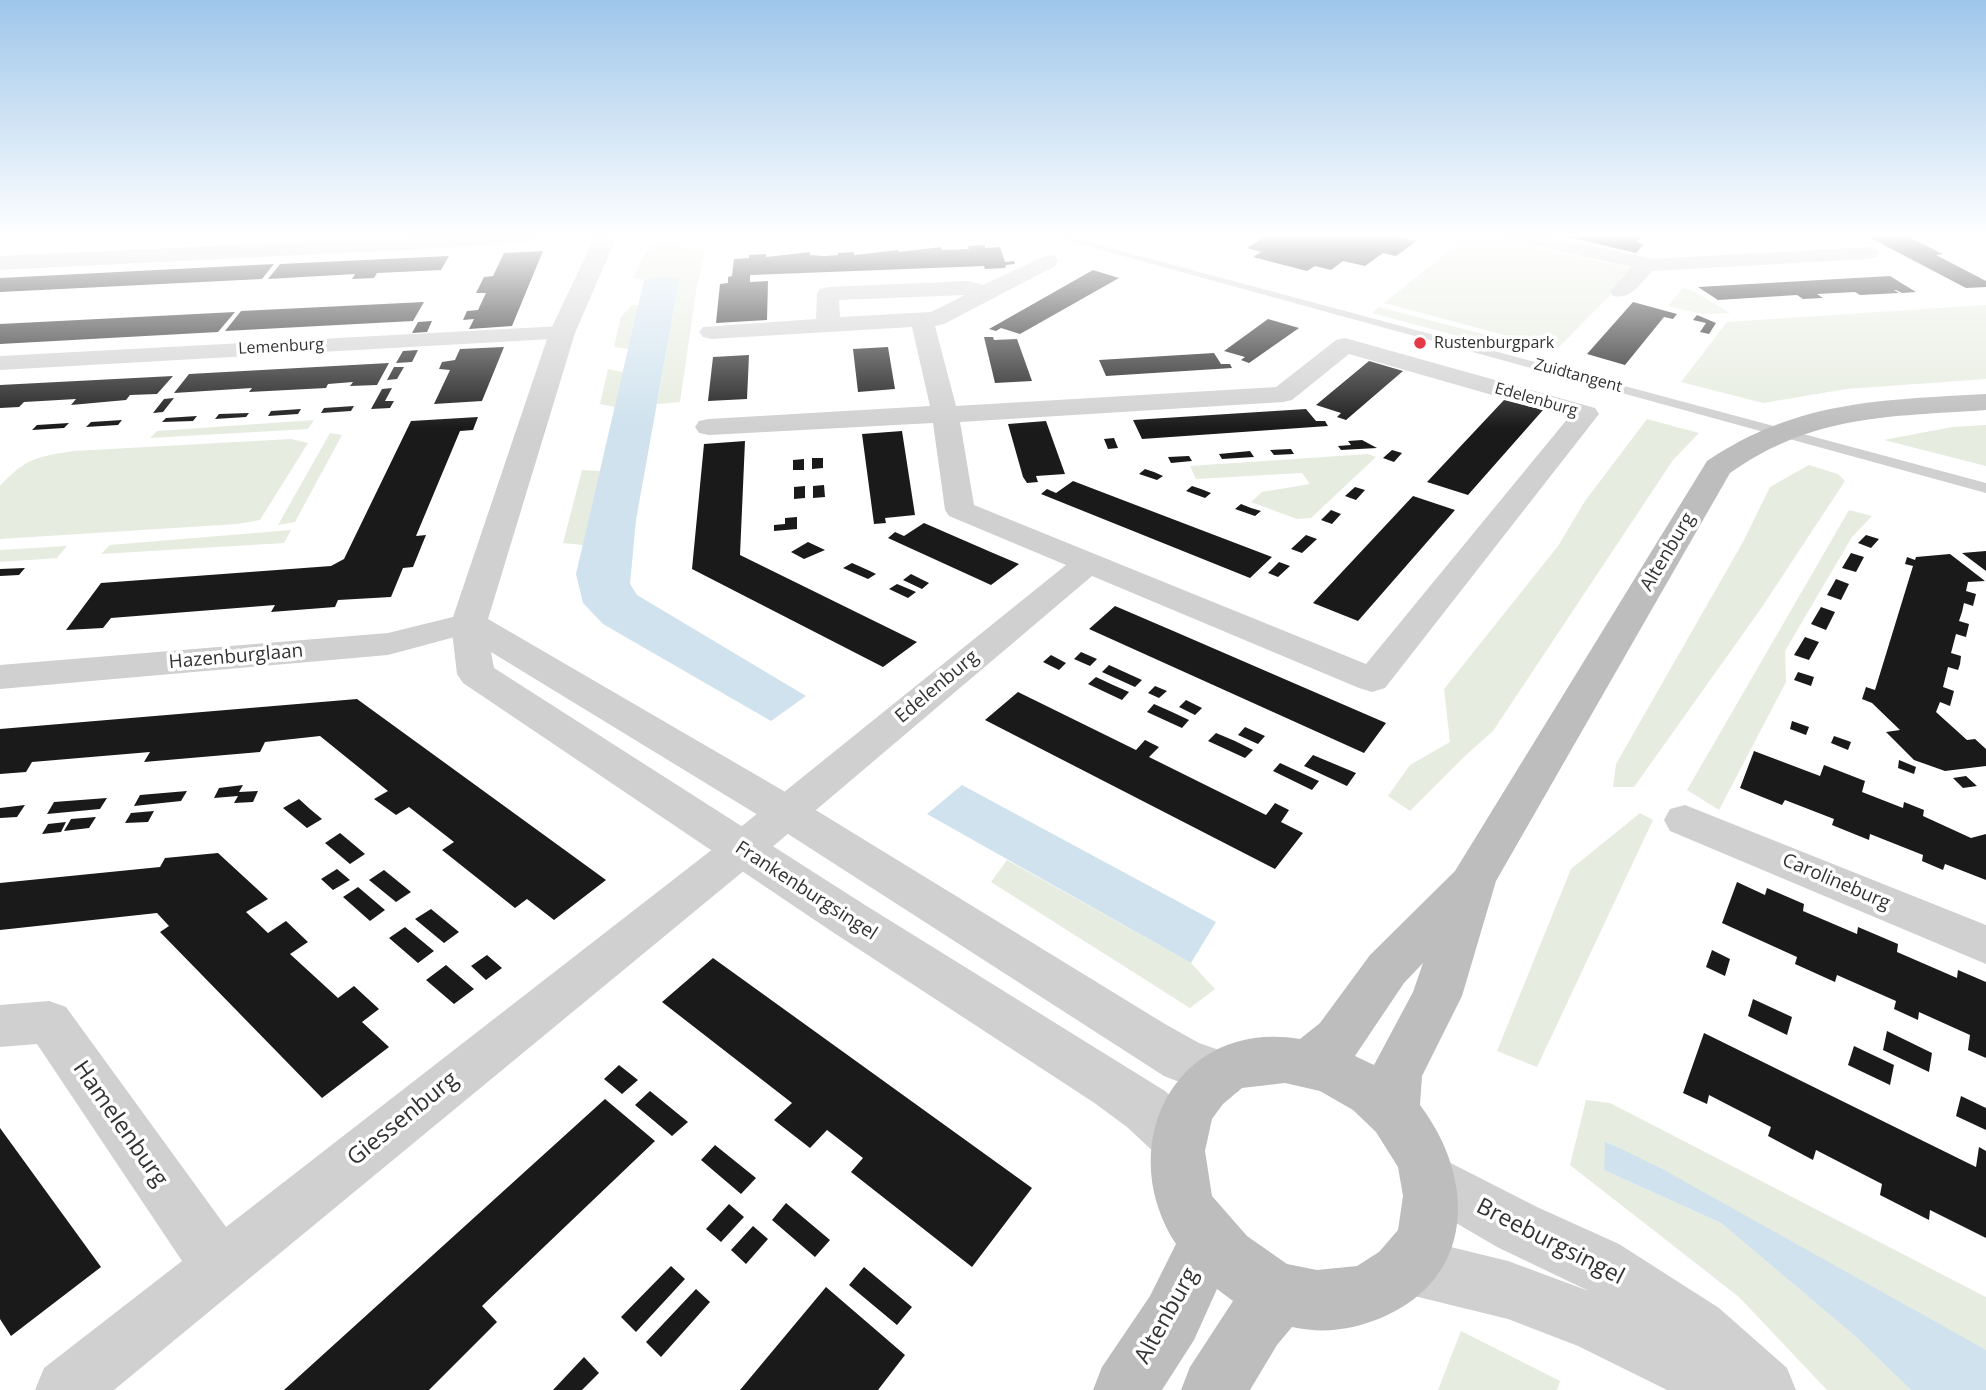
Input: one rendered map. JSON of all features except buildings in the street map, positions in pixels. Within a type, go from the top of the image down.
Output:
[{"type":"main road","name":"Altenburg","points":[[1393,1112],[1396,1075],[1437,996],[1474,879],[1718,467],[1741,449],[1772,433],[1810,419],[1846,412],[1986,401]]},
{"type":"main road","name":"Altenburg","points":[[1310,1063],[1338,1039],[1387,969],[1474,879]]},
{"type":"main road","points":[[1259,1061],[1310,1063],[1352,1079],[1373,1093],[1393,1112],[1410,1134],[1429,1178],[1432,1207],[1429,1227],[1410,1266],[1393,1282],[1357,1298],[1325,1301],[1281,1293],[1241,1269],[1208,1242],[1185,1205],[1176,1168],[1177,1138],[1188,1108],[1201,1090],[1220,1074],[1259,1061]]},
{"type":"main road","name":"Altenburg","points":[[1125,1390],[1171,1318],[1208,1242]]},
{"type":"main road","points":[[1213,1390],[1255,1323],[1281,1293]]},
{"type":"street","name":"Frankenburgsingel","points":[[578,299],[562,333],[469,623],[476,674],[742,849],[1112,1086],[1146,1109],[1177,1138]]},
{"type":"street","points":[[828,299],[828,326]]},
{"type":"street","points":[[711,332],[936,319],[973,299]]},
{"type":"street","name":"Edelenburg","points":[[709,427],[809,423],[913,414],[945,415],[1283,394],[1345,345],[1586,414],[1372,680],[960,510],[945,415],[922,320]]},
{"type":"street","name":"Lemenburg","points":[[0,363],[562,333]]},
{"type":"street","name":"Edelenburg","points":[[742,849],[1089,563]]},
{"type":"street","points":[[469,623],[786,812],[1147,1040],[1182,1060],[1220,1074]]},
{"type":"street","name":"Hazenburglaan","points":[[0,677],[388,645],[469,623]]},
{"type":"street","name":"Carolineburg","points":[[1685,820],[1986,945]]},
{"type":"street","name":"Giessenburg","points":[[65,1390],[742,849]]},
{"type":"street","name":"Hamelenburg","points":[[0,1026],[49,1022],[219,1266]]},
{"type":"street","name":"Breeburgsingel","points":[[1429,1178],[1517,1227],[1599,1264],[1698,1329],[1765,1390]]},
{"type":"street","points":[[1410,1266],[1508,1290],[1581,1317],[1732,1390]]},
{"type":"lane","name":"Zuidtangent","points":[[1290,299],[1986,488]]},
{"type":"shaded area","points":[[676,299],[695,299],[680,402],[657,404]]},
{"type":"shaded area","points":[[1389,299],[1607,299],[1557,349],[1384,303]]},
{"type":"shaded area","points":[[1674,299],[1706,299],[1730,313],[1703,314],[1668,306]]},
{"type":"shaded area","points":[[632,305],[639,305],[629,349],[614,347],[621,317]]},
{"type":"shaded area","points":[[1986,305],[1986,379],[1846,389],[1763,403],[1681,382],[1727,322]]},
{"type":"shaded area","points":[[1379,307],[1498,338],[1491,345],[1372,313]]},
{"type":"shaded area","points":[[608,369],[623,372],[615,407],[600,404]]},
{"type":"shaded area","points":[[1647,419],[1699,433],[1673,460],[1493,731],[1410,811],[1388,796],[1410,765],[1450,742],[1444,689],[1558,546],[1585,501]]},
{"type":"shaded area","points":[[314,420],[308,429],[150,438],[157,431]]},
{"type":"shaded area","points":[[1986,425],[1986,466],[1884,440],[1952,427]]},
{"type":"shaded area","points":[[330,433],[342,435],[295,522],[278,525]]},
{"type":"shaded area","points":[[291,439],[308,443],[260,520],[237,524],[0,539],[0,486],[32,460],[74,451]]},
{"type":"shaded area","points":[[1368,454],[1376,457],[1311,518],[1297,519],[1251,502],[1262,492],[1310,484],[1302,473],[1196,479],[1190,466]]},
{"type":"shaded area","points":[[1809,465],[1838,474],[1845,481],[1760,610],[1634,787],[1613,787],[1616,764],[1743,542],[1770,487]]},
{"type":"shaded area","points":[[582,470],[600,471],[583,545],[563,543]]},
{"type":"shaded area","points":[[1849,510],[1872,516],[1852,537],[1785,651],[1786,682],[1719,810],[1687,790]]},
{"type":"shaded area","points":[[291,530],[284,543],[101,554],[110,545]]},
{"type":"shaded area","points":[[67,546],[57,558],[0,562],[0,550]]},
{"type":"shaded area","points":[[1640,813],[1653,820],[1537,1067],[1497,1051],[1571,869]]},
{"type":"shaded area","points":[[1007,860],[1191,963],[1215,989],[1190,1008],[991,882]]},
{"type":"shaded area","points":[[1586,1100],[1610,1103],[1986,1297],[1986,1352],[1606,1141],[1604,1170],[1721,1223],[1855,1336],[1911,1390],[1827,1390],[1739,1297],[1570,1165]]},
{"type":"shaded area","points":[[1461,1331],[1560,1381],[1557,1390],[1438,1390]]},
{"type":"water","points":[[640,299],[676,299],[636,520],[630,584],[637,595],[806,696],[771,721],[603,624],[583,603],[576,574]]},
{"type":"water","points":[[962,785],[1216,922],[1191,963],[927,814]]},
{"type":"water","points":[[1605,1141],[1664,1170],[1986,1350],[1986,1390],[1911,1390],[1855,1336],[1721,1223],[1604,1170]]},
{"type":"place","name":"Rustenburgpark","points":[[1420,343]]}]
